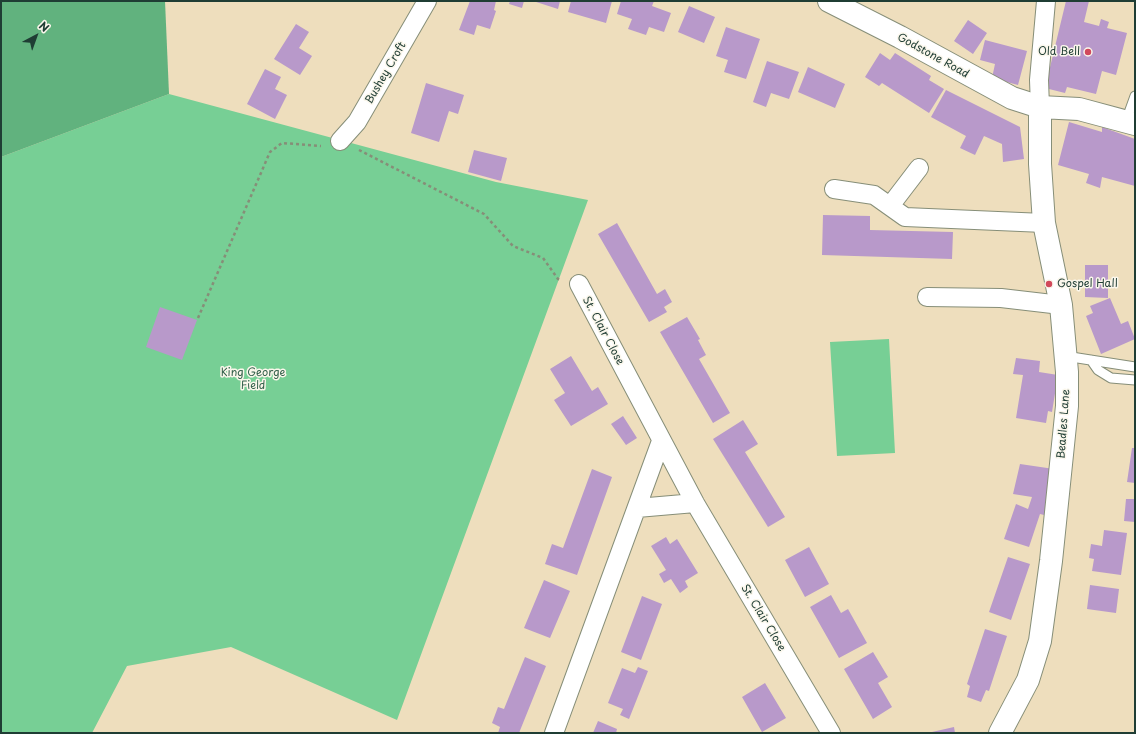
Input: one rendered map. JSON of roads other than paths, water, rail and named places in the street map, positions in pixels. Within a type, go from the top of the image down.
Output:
[{"type":"street","name":"Bushey Croft","points":[[340,141],[357,122],[427,1]]},
{"type":"street","name":"Godstone Road","points":[[829,1],[900,37],[1012,98],[1040,107],[1078,109],[1130,123]]},
{"type":"street","points":[[1040,107],[1038,80],[1046,1]]},
{"type":"street","name":"Beadles Lane","points":[[1000,733],[1028,680],[1037,653],[1045,614],[1065,437],[1067,406],[1061,305],[1044,223],[1040,164],[1040,107]]},
{"type":"street","points":[[890,206],[919,168]]},
{"type":"street","points":[[834,189],[874,195],[905,217],[1044,223]]},
{"type":"street","name":"St. Clair Close","points":[[579,284],[695,503],[831,733]]},
{"type":"street","points":[[927,297],[1000,298],[1061,305]]},
{"type":"street","points":[[554,733],[661,441]]},
{"type":"street","points":[[637,508],[695,503]]},
{"type":"lane","points":[[1130,123],[1135,96]]},
{"type":"lane","points":[[1065,356],[1135,367]]},
{"type":"lane","points":[[1091,360],[1098,370],[1111,378],[1135,380]]},
{"type":"place","name":"Old Bell","points":[[1088,52]]},
{"type":"place","name":"Gospel Hall","points":[[1049,284]]},
{"type":"park label","name":"King George Field","points":[[253,379]]}]
